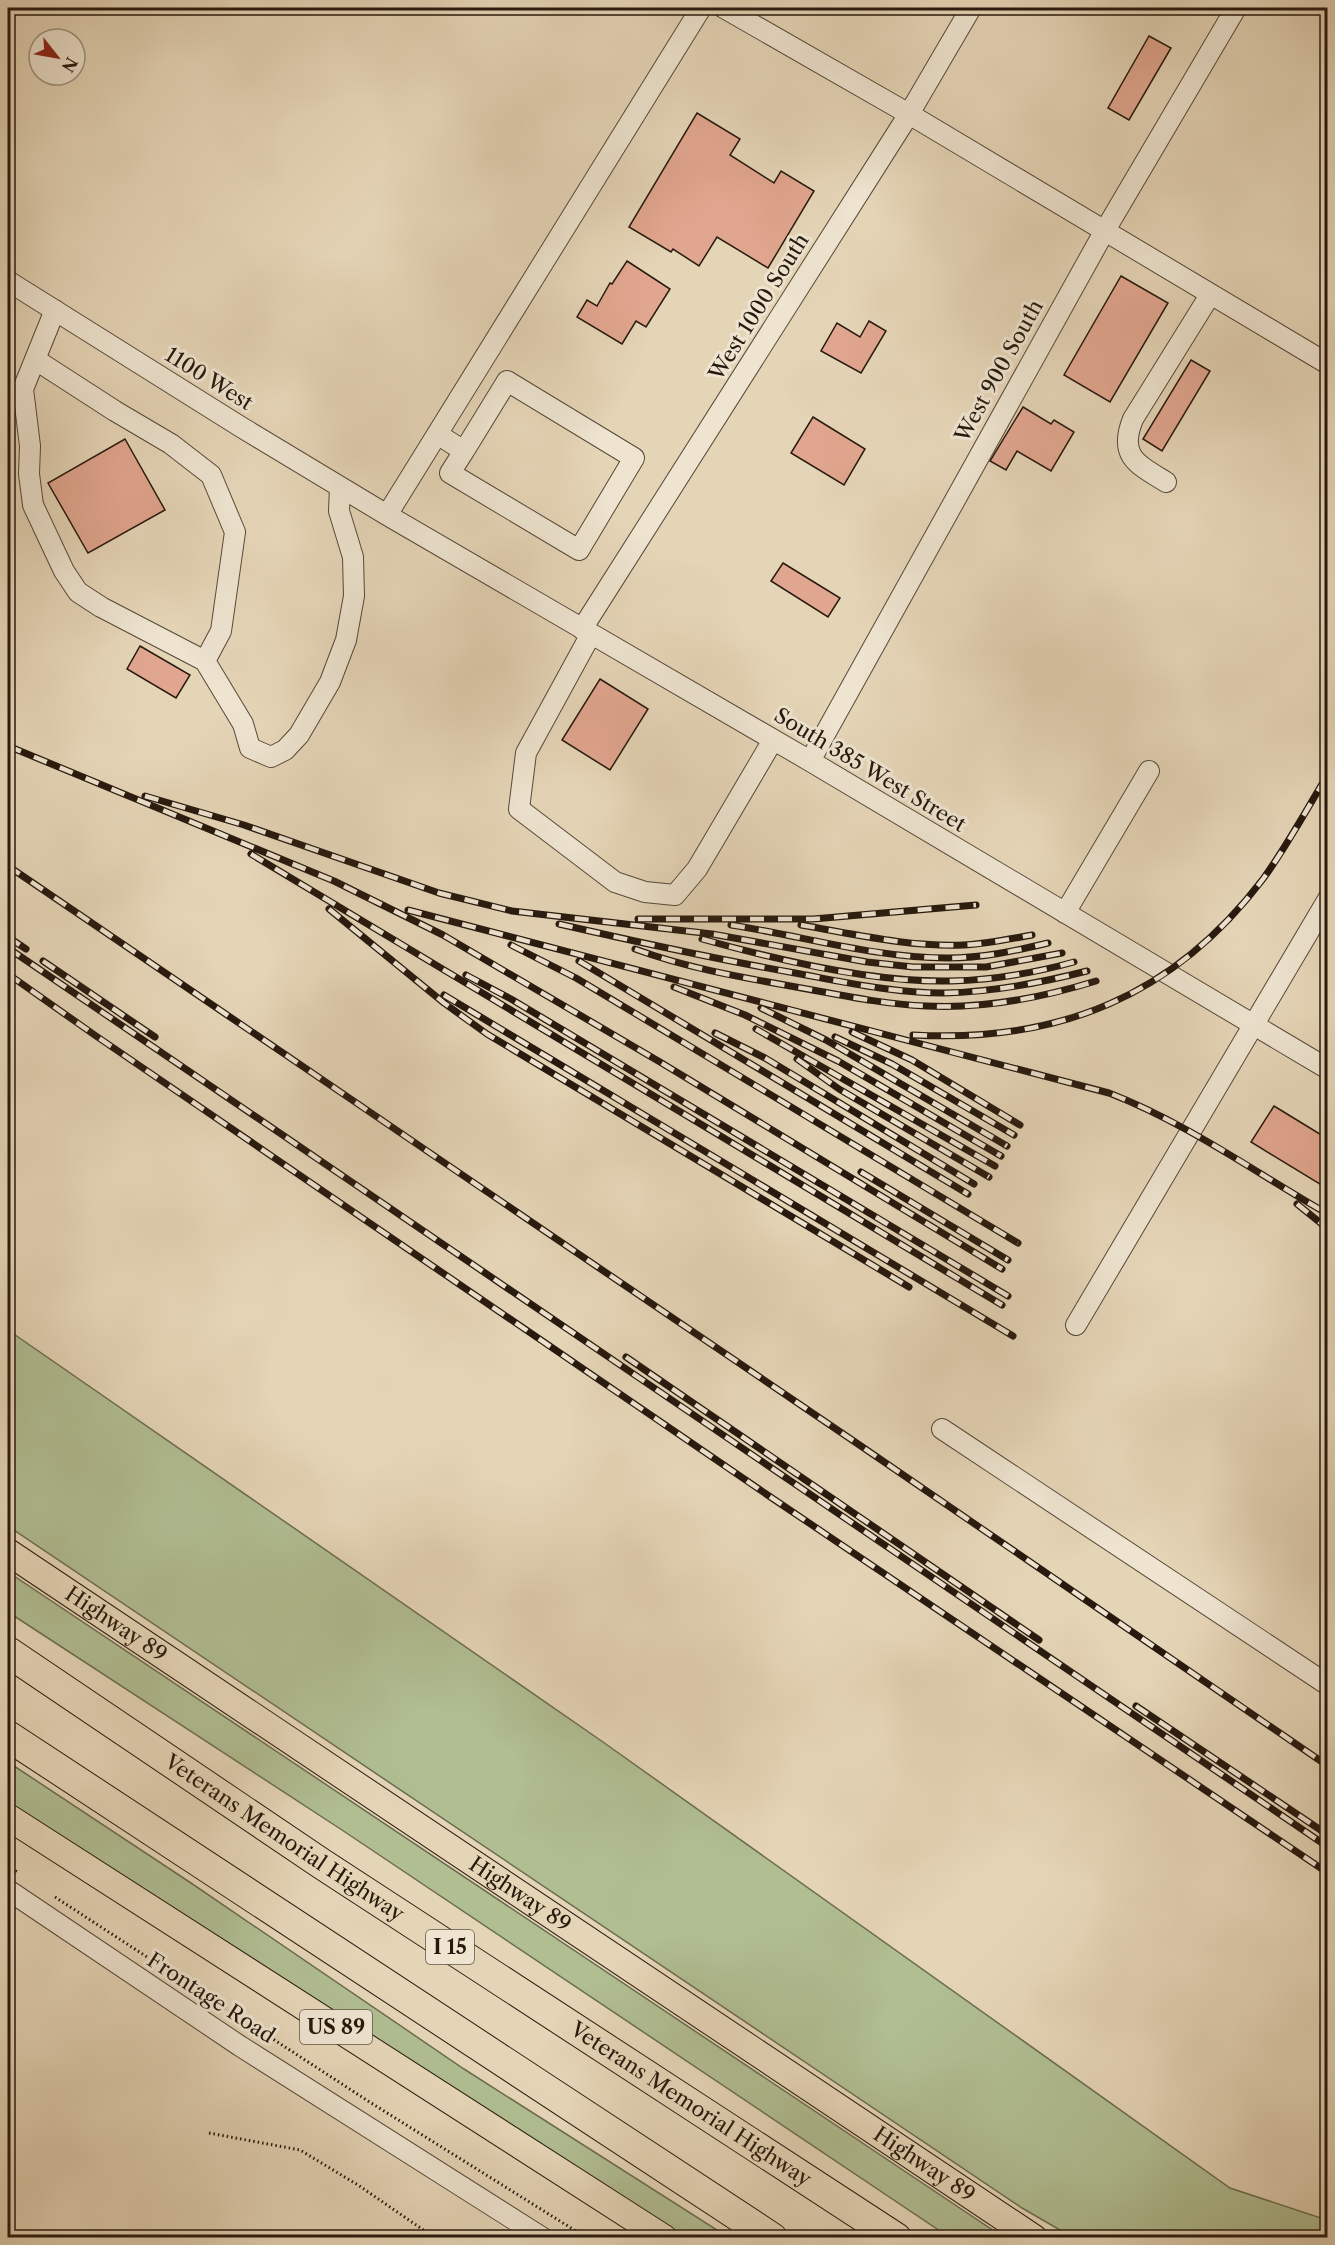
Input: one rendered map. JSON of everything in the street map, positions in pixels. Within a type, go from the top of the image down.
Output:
[{"type":"highway","name":"Veterans Memorial Highway","points":[[8,1652],[322,1864],[896,2238]]},
{"type":"highway","points":[[8,1736],[772,2238]]},
{"type":"main road","name":"Highway 89","points":[[8,1552],[1034,2238]]},
{"type":"main road","name":"US 89","points":[[8,1817],[664,2238]]},
{"type":"street","points":[[387,515],[701,8]]},
{"type":"street","points":[[724,8],[909,114],[1328,364]]},
{"type":"street","name":"West 1000 South","points":[[773,740],[697,869],[675,895],[645,892],[615,882],[519,809],[526,753],[587,631],[909,114],[971,8]]},
{"type":"street","name":"West 900 South","points":[[810,761],[1104,232],[1236,8]]},
{"type":"street","name":"1100 West","points":[[8,281],[387,515]]},
{"type":"street","points":[[1166,482],[1139,466],[1133,459],[1127,450],[1129,430],[1133,419],[1210,295]]},
{"type":"street","points":[[55,310],[36,360],[15,384],[30,446],[29,474],[33,505],[64,572],[78,592],[101,607],[205,661],[243,724],[250,748],[271,757],[285,750],[299,735],[330,682],[346,640],[354,596],[353,557],[342,528],[339,511],[340,487]]},
{"type":"street","points":[[36,360],[171,444],[211,475],[234,531],[221,631],[205,661]]},
{"type":"street","points":[[507,381],[634,458],[579,550],[450,473],[464,450],[507,381]]},
{"type":"street","points":[[437,434],[464,450]]},
{"type":"street","name":"South 385 West Street","points":[[387,515],[810,761],[1328,1069]]},
{"type":"street","points":[[1065,913],[1149,771]]},
{"type":"street","points":[[1076,1325],[1328,899]]},
{"type":"street","points":[[942,1429],[1328,1685]]},
{"type":"street","name":"Frontage Road","points":[[8,1890],[240,2046],[543,2238]]},
{"type":"path","points":[[8,1866],[23,1876]]},
{"type":"path","points":[[48,1892],[368,2101],[587,2238]]},
{"type":"path","points":[[209,2133],[300,2150],[358,2185],[435,2238]]},
{"type":"green space","points":[[8,1330],[603,1742],[1230,2188],[1327,2220],[1327,2237],[1072,2237],[1022,2208],[8,1526]]},
{"type":"green space","points":[[8,1572],[1003,2237],[949,2237],[342,1830],[8,1612]]},
{"type":"green space","points":[[8,1762],[191,1883],[464,2069],[728,2237],[683,2237],[92,1866],[8,1806]]},
{"type":"building","points":[[1149,36],[1171,48],[1129,120],[1108,108]]},
{"type":"building","points":[[697,113],[740,139],[730,155],[774,183],[781,171],[814,191],[768,268],[717,237],[699,266],[673,249],[671,252],[629,227]]},
{"type":"building","points":[[627,261],[670,289],[646,327],[636,321],[622,344],[577,317],[587,300],[597,306],[610,283],[612,284]]},
{"type":"building","points":[[1121,276],[1168,303],[1110,402],[1064,375]]},
{"type":"building","points":[[869,321],[886,331],[861,373],[821,351],[837,323],[860,337]]},
{"type":"building","points":[[1191,360],[1210,371],[1162,451],[1143,439]]},
{"type":"building","points":[[1023,407],[1051,424],[1054,420],[1074,432],[1051,471],[1017,451],[1006,470],[990,461]]},
{"type":"building","points":[[813,417],[865,449],[844,485],[791,453]]},
{"type":"building","points":[[125,439],[165,510],[88,553],[48,483]]},
{"type":"building","points":[[783,563],[840,598],[828,617],[771,581]]},
{"type":"building","points":[[140,646],[190,675],[176,698],[127,669]]},
{"type":"building","points":[[600,679],[648,709],[610,770],[562,740]]},
{"type":"building","points":[[1274,1106],[1328,1139],[1328,1189],[1251,1142]]},
{"type":"railway","points":[[8,746],[334,881],[443,935],[660,1062],[1002,1269]]},
{"type":"railway","points":[[913,1035],[966,1035],[1017,1030],[1064,1020],[1109,1004],[1152,982],[1191,954],[1228,920],[1263,879],[1289,841],[1328,774]]},
{"type":"railway","points":[[145,796],[244,825],[439,893],[512,911],[712,934],[867,962],[913,967],[986,967],[1062,953]]},
{"type":"railway","points":[[251,854],[1002,1305]]},
{"type":"railway","points":[[8,866],[1328,1766]]},
{"type":"railway","points":[[638,919],[813,919],[976,905]]},
{"type":"railway","points":[[329,909],[444,1003],[487,1034],[909,1287]]},
{"type":"railway","points":[[408,910],[1109,1093],[1194,1134],[1328,1214]]},
{"type":"railway","points":[[559,924],[736,962],[906,991],[944,993],[980,991],[1034,983],[1087,971]]},
{"type":"railway","points":[[731,925],[866,950],[921,957],[973,957],[1048,943]]},
{"type":"railway","points":[[801,925],[881,939],[942,945],[980,944],[1032,935]]},
{"type":"railway","points":[[8,937],[26,949]]},
{"type":"railway","points":[[702,939],[825,969],[921,981],[998,977],[1029,973],[1074,962]]},
{"type":"railway","points":[[511,945],[576,978],[1018,1243]]},
{"type":"railway","points":[[8,948],[1328,1847]]},
{"type":"railway","points":[[635,949],[672,961],[728,974],[855,998],[908,1005],[991,1004],[1054,993],[1096,981]]},
{"type":"railway","points":[[43,961],[155,1037]]},
{"type":"railway","points":[[579,961],[968,1194]]},
{"type":"railway","points":[[8,974],[769,1496],[1328,1873]]},
{"type":"railway","points":[[466,975],[511,999],[1008,1296]]},
{"type":"railway","points":[[674,987],[745,1015],[838,1061],[1001,1156]]},
{"type":"railway","points":[[444,995],[1013,1336]]},
{"type":"railway","points":[[761,1008],[826,1040],[1007,1146]]},
{"type":"railway","points":[[756,1029],[995,1166]]},
{"type":"railway","points":[[852,1032],[912,1060],[1020,1125]]},
{"type":"railway","points":[[715,1033],[765,1058],[974,1184]]},
{"type":"railway","points":[[835,1037],[892,1064],[1014,1135]]},
{"type":"railway","points":[[797,1059],[839,1089],[989,1177]]},
{"type":"railway","points":[[861,1172],[1008,1260]]},
{"type":"railway","points":[[1297,1204],[1328,1229]]},
{"type":"railway","points":[[626,1357],[1039,1640]]},
{"type":"railway","points":[[1136,1706],[1328,1835]]}]
